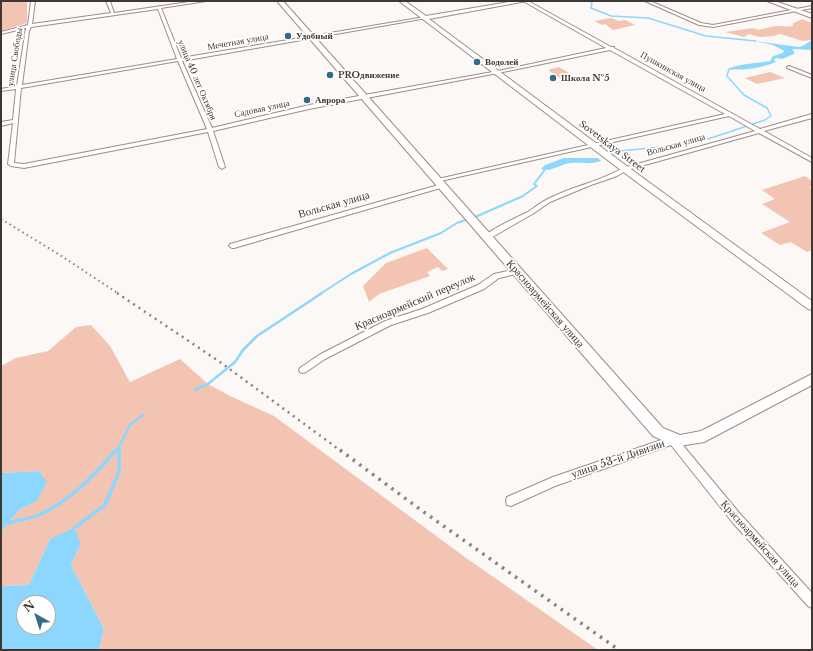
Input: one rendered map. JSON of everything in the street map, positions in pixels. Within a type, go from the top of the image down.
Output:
[{"type":"street","name":"улица Свободы","points":[[11,164],[19,86],[33,1]]},
{"type":"street","points":[[108,1],[113,14]]},
{"type":"street","points":[[1,33],[29,26],[204,1]]},
{"type":"street","name":"Красноармейская улица","points":[[280,1],[642,416],[658,432],[673,440],[737,520],[812,602]]},
{"type":"street","name":"Sovetskaya Street","points":[[402,1],[625,169],[812,306]]},
{"type":"street","name":"Мечетная улица","points":[[1,90],[525,1]]},
{"type":"street","name":"Пушкинская улица","points":[[525,1],[812,160]]},
{"type":"street","points":[[647,1],[694,21],[708,25],[720,26],[812,6]]},
{"type":"street","points":[[770,1],[812,16]]},
{"type":"street","points":[[160,7],[163,2]]},
{"type":"street","name":"улица 40 лет Октября","points":[[160,7],[179,60],[210,130],[222,167]]},
{"type":"street","name":"Садовая улица","points":[[11,164],[24,166],[210,130],[236,122],[498,72],[612,48]]},
{"type":"street","points":[[789,67],[812,77]]},
{"type":"street","name":"Вольская улица","points":[[232,246],[440,183],[594,145],[730,114]]},
{"type":"street","name":"Вольская улица","points":[[485,235],[494,232],[532,212],[548,201],[588,184],[615,175],[625,169],[812,116]]},
{"type":"street","points":[[1,124],[16,121]]},
{"type":"street","name":"Красноармейский переулок","points":[[303,370],[322,357],[388,323],[426,311],[481,287],[496,276],[517,271]]},
{"type":"street","name":"улица 53-й Дивизии","points":[[511,501],[553,482],[673,440],[687,440],[704,436],[812,379]]},
{"type":"shaded area","points":[[1,1],[27,1],[27,23],[1,31]]},
{"type":"shaded area","points":[[611,18],[619,21],[625,20],[635,25],[613,30],[605,24],[602,25],[594,21]]},
{"type":"shaded area","points":[[802,19],[812,23],[812,40],[803,41],[780,34],[760,37],[749,34],[744,37],[725,32],[774,26],[794,26],[792,24]]},
{"type":"shaded area","points":[[559,67],[576,77],[576,79],[563,80],[548,70]]},
{"type":"shaded area","points":[[770,72],[785,78],[757,84],[745,78]]},
{"type":"shaded area","points":[[805,176],[812,181],[812,186],[809,187],[812,189],[812,250],[807,252],[791,242],[780,245],[761,233],[790,222],[762,204],[775,199],[762,190]]},
{"type":"shaded area","points":[[427,248],[448,269],[442,271],[438,267],[427,272],[430,276],[379,294],[369,302],[363,286],[386,263]]},
{"type":"shaded area","points":[[91,325],[110,346],[130,382],[180,359],[208,384],[274,416],[462,555],[598,650],[99,650],[104,629],[71,565],[81,543],[50,539],[29,585],[1,586],[1,532],[19,510],[37,501],[39,471],[1,473],[1,366],[16,358],[48,351],[76,327]]},
{"type":"water","points":[[754,41],[799,47],[812,41],[812,50],[793,49],[794,54],[782,59],[776,58],[774,60],[776,62],[770,64],[747,69],[729,69],[742,65],[770,61],[773,56],[783,53],[784,51],[773,45]]},
{"type":"water","points":[[564,158],[598,158],[601,161],[589,163],[568,163],[549,170],[541,169],[545,165]]},
{"type":"water","points":[[39,471],[47,482],[37,501],[19,510],[1,532],[1,473]]},
{"type":"water","points":[[74,528],[81,543],[71,565],[104,629],[99,650],[1,650],[1,586],[29,585],[50,539]]},
{"type":"waterway","points":[[589,1],[592,3],[591,8],[611,16],[648,18],[706,36],[756,41]]},
{"type":"waterway","points":[[614,155],[620,151],[693,144],[765,120],[771,116],[767,108],[744,95],[727,76],[729,69],[732,69]]},
{"type":"waterway","points":[[473,218],[523,196],[537,186],[534,184],[544,171]]},
{"type":"waterway","points":[[320,294],[351,274],[390,253],[441,233],[457,223],[468,219]]},
{"type":"waterway","points":[[195,390],[208,384],[235,362],[243,350],[257,336],[322,293]]},
{"type":"waterway","points":[[119,447],[130,425],[144,414]]},
{"type":"waterway","points":[[74,528],[105,505],[119,472],[119,447]]},
{"type":"waterway","points":[[116,451],[119,447]]},
{"type":"waterway","points":[[9,523],[32,518],[61,503],[81,487],[116,450]]},
{"type":"railway","points":[[1,219],[60,255],[119,294]]},
{"type":"railway","points":[[117,293],[220,362],[341,451]]},
{"type":"railway","points":[[340,450],[421,510],[619,650]]},
{"type":"place","name":"Удобный","points":[[288,36]]},
{"type":"place","name":"Водолей","points":[[477,62]]},
{"type":"place","name":"PROдвижение","points":[[330,75]]},
{"type":"place","name":"Школа №5","points":[[553,78]]},
{"type":"place","name":"Аврора","points":[[307,100]]}]
